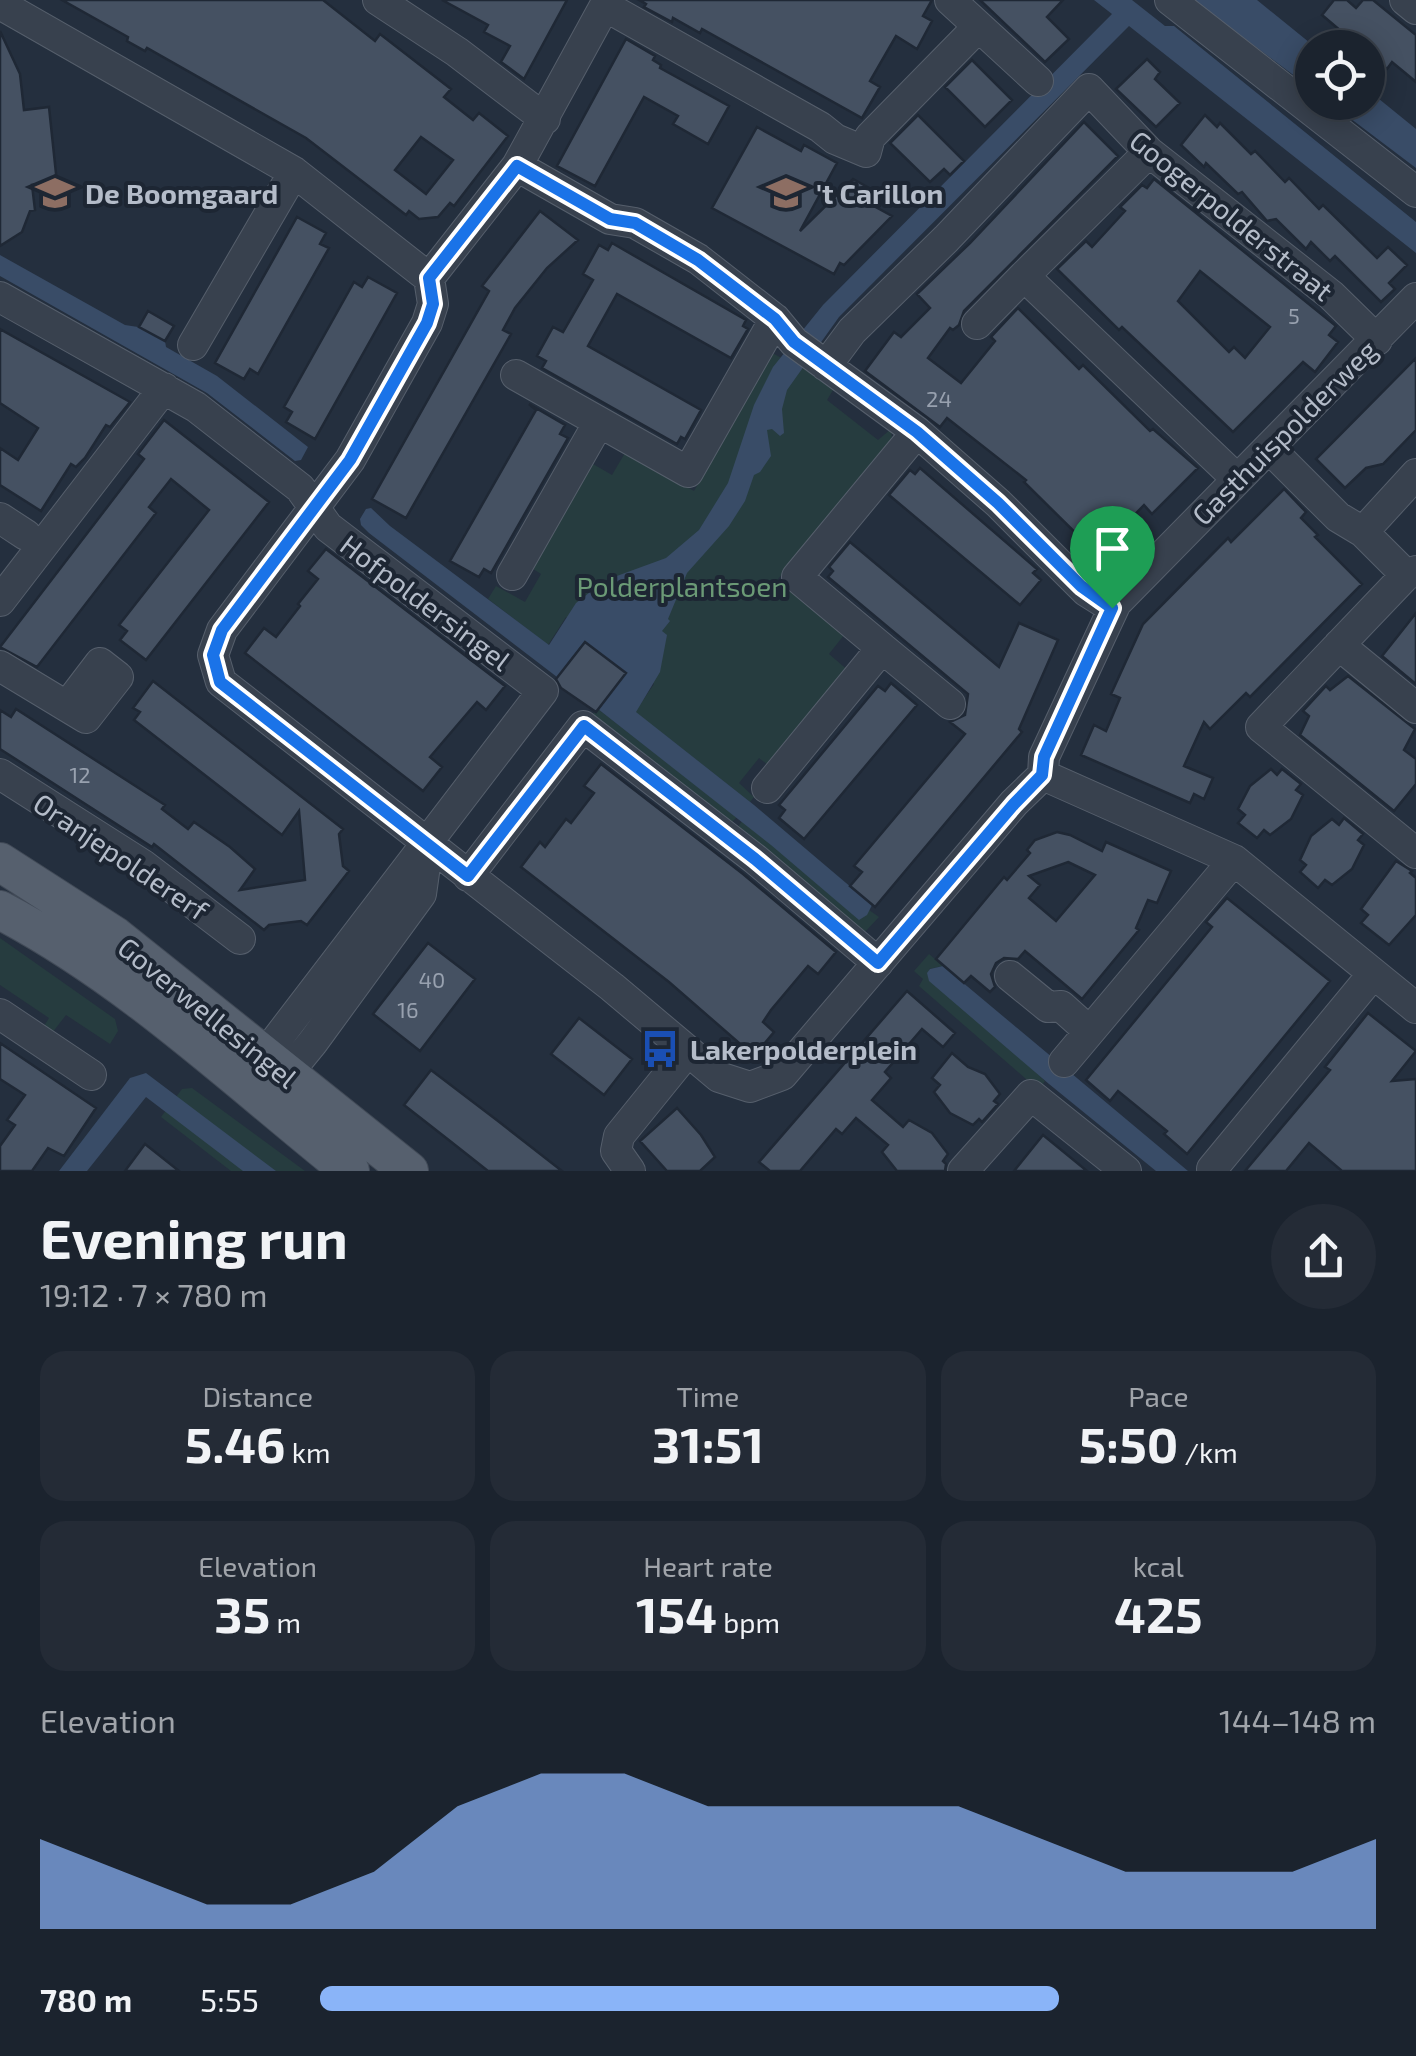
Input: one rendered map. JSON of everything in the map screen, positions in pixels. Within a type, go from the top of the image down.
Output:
[{"type":"main road","name":"Goverwellesingel","points":[[0,862],[114,936],[270,1075],[286,1120],[350,1171]]},
{"type":"main road","name":"Goverwellesingel","points":[[0,910],[49,936],[122,986],[270,1075],[410,1171]]},
{"type":"street","points":[[950,0],[1038,81]]},
{"type":"street","points":[[1170,0],[1416,192]]},
{"type":"street","points":[[429,278],[517,166],[607,3],[835,139],[866,152],[870,136],[978,26]]},
{"type":"street","points":[[0,4],[294,172],[429,278],[433,304],[427,323],[350,460],[222,630],[213,655],[220,682],[729,1083],[750,1086],[772,1081],[790,1066],[1042,775],[1234,860],[1416,1008]]},
{"type":"street","points":[[392,4],[545,119]]},
{"type":"street","name":"Googerpolderstraat","points":[[801,346],[852,331],[1089,89],[1149,152],[1331,295],[1377,340]]},
{"type":"street","points":[[977,324],[1149,152]]},
{"type":"street","points":[[517,166],[610,219],[635,223],[698,260],[801,346],[917,432],[998,503],[1081,586],[1112,608]]},
{"type":"street","points":[[193,345],[294,172]]},
{"type":"street","points":[[1024,276],[1238,479]]},
{"type":"street","name":"Hofpoldersingel","points":[[0,297],[196,407],[300,488],[328,527],[543,690],[428,844]]},
{"type":"street","name":"Gasthuispolderweg","points":[[1042,775],[1044,757],[1112,608],[1416,298]]},
{"type":"street","points":[[516,375],[688,472],[801,346]]},
{"type":"street","points":[[0,601],[10,567],[164,388]]},
{"type":"street","points":[[512,576],[599,422]]},
{"type":"street","points":[[917,432],[797,577],[950,704]]},
{"type":"street","points":[[1269,448],[1338,517],[1363,532],[1411,573],[1261,727],[1416,853]]},
{"type":"street","points":[[1363,532],[1416,474]]},
{"type":"street","points":[[0,518],[26,535]]},
{"type":"street","points":[[1339,646],[1416,708]]},
{"type":"street","points":[[766,788],[882,648]]},
{"type":"street","points":[[0,666],[44,695],[68,705]]},
{"type":"street","points":[[468,876],[584,726],[755,859],[878,963]]},
{"type":"street","name":"Oranjepoldererf","points":[[0,774],[143,865],[240,939]]},
{"type":"street","points":[[270,1075],[421,894],[428,844]]},
{"type":"street","points":[[1064,1062],[1234,860]]},
{"type":"street","points":[[1212,1170],[1372,974]]},
{"type":"street","points":[[1010,976],[1048,1007],[1061,1006],[1089,1031]]},
{"type":"street","points":[[0,1014],[91,1075]]},
{"type":"street","points":[[630,1171],[620,1159],[616,1144],[687,1052]]},
{"type":"street","points":[[963,1171],[1032,1095],[1126,1171]]},
{"type":"green space","name":"Polderplantsoen","points":[[772,353],[809,372],[813,369],[836,385],[827,400],[878,440],[891,429],[893,448],[778,579],[848,630],[829,654],[850,672],[773,769],[759,758],[739,783],[754,797],[750,802],[635,712],[654,684],[566,617],[548,645],[488,599],[496,586],[525,602],[541,574],[527,565],[586,460],[612,475],[625,453],[694,491]]},
{"type":"green space","points":[[598,709],[737,817],[732,822],[592,715]]},
{"type":"green space","points":[[742,821],[863,917],[869,910],[879,917],[863,934],[740,829]]},
{"type":"green space","points":[[0,938],[115,1019],[118,1031],[110,1044],[66,1015],[49,1037],[41,1031],[49,1018],[0,985]]},
{"type":"green space","points":[[929,954],[943,966],[929,969],[1045,1081],[1043,1084],[1034,1086],[919,986],[923,979],[914,971]]},
{"type":"green space","points":[[192,1088],[305,1171],[231,1171],[161,1117],[182,1089]]},
{"type":"water","points":[[1094,0],[1132,0],[1165,26],[1174,26],[1416,222],[1416,253],[1129,26],[839,317],[787,390],[782,409],[784,433],[780,436],[772,429],[767,430],[771,456],[754,475],[745,501],[729,526],[687,573],[670,621],[662,631],[667,635],[660,672],[636,712],[872,905],[859,920],[771,845],[598,709],[625,673],[585,641],[557,677],[369,533],[360,519],[371,508],[549,645],[576,603],[594,589],[614,577],[666,558],[699,530],[728,483],[754,405],[773,367],[823,305],[1112,14]]},
{"type":"water","points":[[1193,0],[1257,0],[1295,31],[1295,76]]},
{"type":"water","points":[[1385,104],[1416,129],[1416,168],[1352,120],[1385,120]]},
{"type":"water","points":[[0,255],[125,325],[165,341],[166,347],[217,376],[308,447],[301,460],[295,461],[207,393],[0,276]]},
{"type":"water","points":[[943,966],[1188,1171],[1156,1171],[1049,1084],[929,981],[930,969]]},
{"type":"water","points":[[146,1073],[276,1171],[243,1171],[146,1097],[87,1171],[59,1171],[130,1078]]},
{"type":"building","points":[[62,0],[323,0],[375,41],[380,34],[451,89],[444,97],[473,120],[479,113],[508,136],[454,206],[450,203],[438,217],[419,219],[409,211],[406,215],[306,138],[147,48],[145,51],[127,41],[128,37]],"holes":[[[421,137],[453,160],[426,194],[395,170]]]},
{"type":"building","points":[[442,0],[567,0],[524,79],[501,62],[510,46],[484,32],[488,25]]},
{"type":"building","points":[[639,0],[932,0],[923,16],[932,21],[917,49],[896,36],[870,81],[880,87],[862,118],[702,29],[700,33],[673,18],[672,22],[644,7],[646,4]]},
{"type":"building","points":[[980,0],[1063,0],[1047,17],[1069,39],[1045,62]]},
{"type":"building","points":[[1334,0],[1347,0],[1356,8],[1363,0],[1373,0],[1416,35],[1416,82],[1392,62],[1385,67],[1385,30],[1340,30],[1322,15]]},
{"type":"building","points":[[0,31],[20,74],[24,110],[49,107],[57,183],[32,185],[35,210],[30,211],[22,232],[0,246]]},
{"type":"building","points":[[626,39],[655,56],[653,60],[660,68],[729,106],[708,144],[673,124],[678,116],[644,97],[595,186],[557,166]]},
{"type":"building","points":[[1147,59],[1160,72],[1155,79],[1180,103],[1156,127],[1116,89]]},
{"type":"building","points":[[972,60],[1012,100],[985,127],[945,87]]},
{"type":"building","points":[[918,115],[964,161],[950,175],[944,169],[930,182],[890,143]]},
{"type":"building","points":[[1205,115],[1217,127],[1220,123],[1251,154],[1255,151],[1285,182],[1289,178],[1319,209],[1323,205],[1377,258],[1388,247],[1407,265],[1389,283],[1395,289],[1381,302],[1335,256],[1330,261],[1311,242],[1306,249],[1276,219],[1267,221],[1242,192],[1238,194],[1206,163],[1204,167],[1181,145]]},
{"type":"building","points":[[1084,122],[1118,156],[964,311],[959,325],[950,328],[928,358],[961,383],[995,341],[991,337],[1018,308],[1079,369],[1083,365],[1150,431],[1153,429],[1198,468],[1152,514],[1144,505],[1119,531],[1127,540],[1105,562],[1026,480],[947,418],[940,427],[865,371],[894,332],[901,337],[930,308],[917,294]]},
{"type":"building","points":[[757,127],[801,151],[804,145],[837,163],[800,231],[853,179],[878,193],[872,205],[892,216],[844,265],[840,263],[834,274],[712,208]]},
{"type":"building","points":[[1154,179],[1336,326],[1329,335],[1338,342],[1315,372],[1303,362],[1233,432],[1057,269],[1086,241],[1092,247],[1125,211],[1120,207],[1142,185],[1147,188]],"holes":[[[1200,271],[1270,327],[1245,358],[1234,347],[1229,352],[1178,301]]]},
{"type":"building","points":[[540,211],[578,240],[547,268],[515,308],[503,330],[511,334],[406,518],[372,499],[489,291],[482,286]]},
{"type":"building","points":[[297,217],[326,233],[320,244],[329,248],[258,374],[250,369],[244,379],[215,363]]},
{"type":"building","points":[[612,243],[746,320],[743,326],[748,329],[731,358],[617,294],[588,346],[701,410],[685,439],[681,437],[677,444],[542,368],[546,361],[537,356],[553,327],[563,332],[593,280],[583,274],[599,245],[608,250]]},
{"type":"building","points":[[368,277],[397,293],[315,439],[286,422],[292,412],[284,407],[354,282],[362,287]]},
{"type":"building","points":[[148,311],[174,326],[165,341],[139,327]]},
{"type":"building","points":[[0,329],[130,402],[110,427],[106,425],[85,458],[76,467],[71,464],[41,511],[0,485],[0,448],[18,460],[38,428],[0,403]]},
{"type":"building","points":[[1416,358],[1416,430],[1383,464],[1366,468],[1345,488],[1316,459]]},
{"type":"building","points":[[529,404],[565,425],[560,434],[568,438],[491,573],[484,569],[479,577],[450,561],[536,410]]},
{"type":"building","points":[[164,420],[269,502],[146,660],[120,640],[127,631],[119,625],[209,510],[171,479],[149,507],[156,513],[37,667],[0,647],[144,459],[138,454]]},
{"type":"building","points":[[920,468],[1037,569],[1033,573],[1041,580],[1020,605],[889,495],[910,470],[915,474]]},
{"type":"building","points":[[1284,489],[1306,512],[1301,518],[1318,535],[1315,537],[1362,584],[1250,697],[1246,693],[1210,729],[1204,722],[1184,766],[1213,778],[1204,799],[1194,794],[1190,803],[1081,755],[1094,725],[1106,731],[1120,698],[1111,694],[1143,624],[1228,538],[1231,542]]},
{"type":"building","points":[[850,542],[999,667],[1019,623],[1058,640],[1019,729],[1022,732],[875,907],[850,886],[862,872],[854,866],[965,734],[950,722],[965,715],[968,694],[828,577],[833,571],[829,567]]},
{"type":"building","points":[[326,549],[505,686],[486,710],[477,702],[430,757],[442,767],[423,791],[245,653],[264,628],[276,637],[318,579],[308,571]]},
{"type":"building","points":[[1416,613],[1416,684],[1382,656]]},
{"type":"building","points":[[585,642],[626,673],[596,712],[561,688],[556,679]]},
{"type":"building","points":[[1348,676],[1415,729],[1404,750],[1416,759],[1416,784],[1394,811],[1300,735],[1309,716],[1303,711],[1326,686],[1330,690]]},
{"type":"building","points":[[153,681],[343,829],[339,834],[343,866],[349,871],[307,925],[301,921],[269,925],[264,930],[154,844],[152,847],[0,749],[0,710],[11,717],[16,709],[165,805],[162,809],[188,829],[194,822],[230,847],[255,869],[240,890],[305,880],[299,811],[282,835],[134,720],[140,712],[133,708]]},
{"type":"building","points":[[891,683],[917,705],[804,839],[779,818],[785,810],[779,805],[878,686],[885,691]]},
{"type":"building","points":[[601,764],[836,952],[818,974],[808,966],[771,1010],[763,1022],[774,1032],[754,1056],[669,982],[521,867],[540,842],[545,847],[566,819],[571,823],[594,793],[584,786]]},
{"type":"building","points":[[1271,769],[1277,775],[1282,769],[1301,784],[1296,790],[1303,795],[1291,819],[1270,835],[1264,830],[1257,838],[1238,823],[1245,815],[1238,809],[1250,786]]},
{"type":"building","points":[[1344,818],[1363,834],[1358,840],[1364,845],[1352,869],[1332,885],[1325,880],[1318,888],[1300,872],[1306,865],[1300,860],[1311,836],[1332,819],[1339,825]]},
{"type":"building","points":[[1057,832],[1102,851],[1106,842],[1171,871],[1157,903],[1148,900],[1136,928],[1139,930],[1082,999],[1025,951],[1018,959],[1004,958],[996,963],[991,974],[995,987],[990,992],[971,976],[964,983],[936,959],[1004,877],[1007,880],[1030,853],[1027,850],[1035,840]],"holes":[[[1068,862],[1095,875],[1056,921],[1029,898],[1040,885],[1029,876]]]},
{"type":"building","points":[[1396,861],[1416,878],[1416,915],[1389,945],[1361,923],[1368,915],[1361,909]]},
{"type":"building","points":[[1227,898],[1330,981],[1187,1154],[1164,1134],[1167,1131],[1118,1091],[1110,1101],[1086,1080],[1212,927],[1206,922]]},
{"type":"building","points":[[428,943],[475,979],[420,1051],[373,1014]]},
{"type":"building","points":[[907,991],[955,1033],[943,1047],[922,1029],[885,1072],[891,1078],[872,1100],[903,1127],[909,1120],[932,1133],[948,1154],[943,1161],[945,1171],[897,1171],[882,1152],[888,1145],[856,1118],[842,1134],[836,1129],[800,1171],[770,1171],[759,1162]]},
{"type":"building","points":[[1368,1013],[1416,1051],[1392,1081],[1416,1079],[1416,1171],[1342,1171],[1309,1143],[1286,1171],[1245,1171],[1330,1070],[1325,1067]]},
{"type":"building","points":[[579,1018],[632,1059],[604,1095],[551,1054]]},
{"type":"building","points":[[0,1043],[96,1108],[64,1156],[48,1148],[32,1171],[0,1171],[0,1146],[15,1125],[7,1120],[25,1095],[0,1079]]},
{"type":"building","points":[[952,1053],[968,1067],[985,1074],[1000,1094],[994,1101],[998,1104],[982,1122],[979,1119],[973,1125],[950,1113],[934,1092],[940,1085],[932,1078]]},
{"type":"building","points":[[431,1070],[562,1171],[488,1171],[404,1105]]},
{"type":"building","points":[[677,1108],[715,1157],[700,1171],[667,1171],[640,1141]]},
{"type":"building","points":[[1043,1135],[1087,1171],[1014,1171]]},
{"type":"building","points":[[145,1144],[179,1171],[125,1171]]},
{"type":"place","name":"De Boomgaard","points":[[55,193]]},
{"type":"place","name":"'t Carillon","points":[[786,193]]},
{"type":"place","name":"Lakerpolderplein","points":[[660,1049]]},
{"type":"route","points":[[517,166],[610,219],[635,223],[698,260],[775,319],[794,342],[917,432],[998,503],[1092,596],[1112,608],[1044,757],[1042,775],[878,963],[755,859],[584,726],[468,876],[220,682],[213,655],[222,630],[350,460],[427,323],[433,304],[429,278],[517,166]]}]
